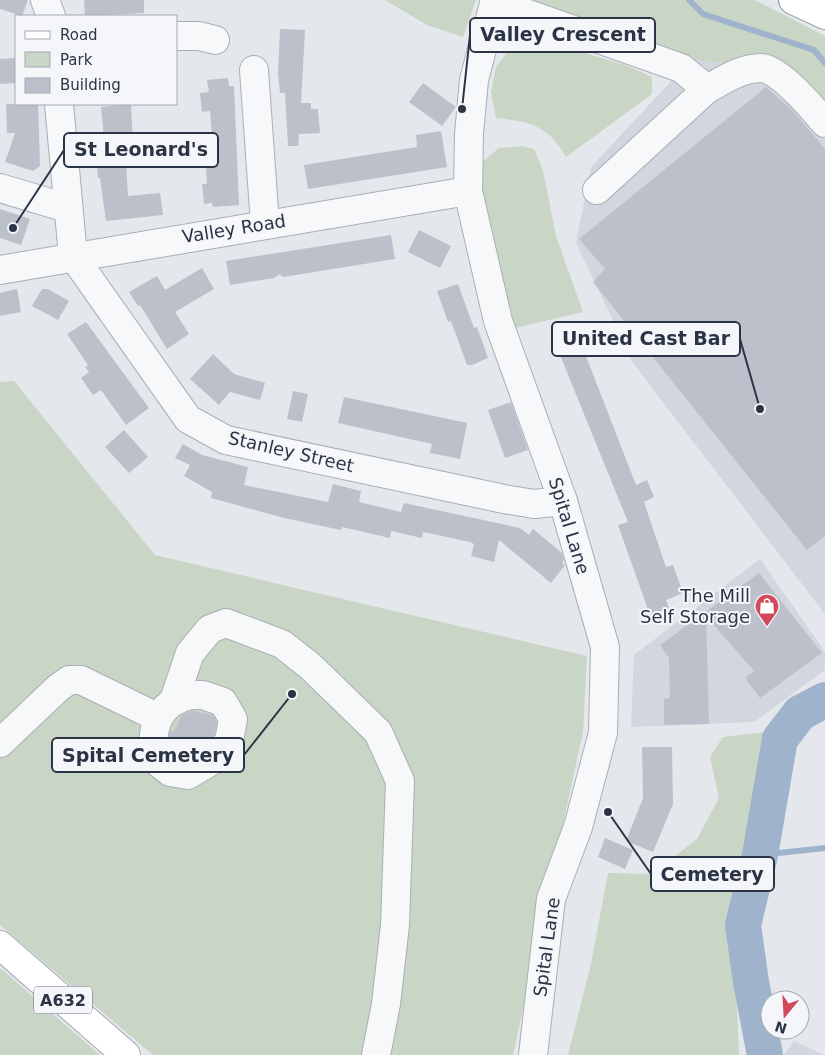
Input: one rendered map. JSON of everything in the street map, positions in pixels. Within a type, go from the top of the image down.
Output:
[{"type":"main road","points":[[793,0],[825,15]]},
{"type":"main road","name":"A632","points":[[0,945],[126,1055]]},
{"type":"street","points":[[45,0],[51,15]]},
{"type":"street","points":[[494,1],[681,68],[707,89]]},
{"type":"street","name":"Spital Lane","points":[[494,1],[474,80],[468,134],[468,191],[498,321],[563,501],[605,648],[604,733],[578,827],[551,899],[533,1055]]},
{"type":"street","points":[[178,36],[198,36],[215,40]]},
{"type":"street","points":[[597,190],[707,89],[741,71],[763,68],[780,78],[813,108],[825,123]]},
{"type":"street","points":[[254,70],[265,224]]},
{"type":"street","points":[[59,105],[67,208],[74,256]]},
{"type":"street","points":[[0,188],[67,208]]},
{"type":"street","name":"Valley Road","points":[[0,270],[468,191]]},
{"type":"street","name":"Stanley Street","points":[[74,256],[188,419],[226,440],[504,499],[534,504],[563,501]]},
{"type":"street","points":[[0,744],[58,688],[69,680],[81,680],[165,708],[190,653],[210,628],[226,623],[282,644],[310,666],[378,732],[400,781],[395,925],[386,1004],[376,1055]]},
{"type":"shaded area","points":[[691,60],[790,69],[825,109],[825,614],[633,363],[576,243],[591,167]]},
{"type":"shaded area","points":[[760,559],[825,652],[825,670],[754,722],[631,727],[634,655]]},
{"type":"shaded area","points":[[794,1041],[824,1055],[784,1055]]},
{"type":"green space","points":[[385,0],[476,0],[463,37],[427,25]]},
{"type":"green space","points":[[527,0],[755,0],[825,36],[825,109],[790,69],[691,60]]},
{"type":"green space","points":[[538,39],[628,66],[652,77],[652,94],[566,157],[545,131],[529,123],[496,118],[491,92],[496,67],[511,47]]},
{"type":"green space","points":[[523,146],[534,149],[543,170],[556,236],[583,312],[515,328],[482,192],[481,163],[499,148]]},
{"type":"green space","points":[[14,381],[155,555],[587,656],[583,732],[513,1055],[153,1055],[0,925],[0,382]]},
{"type":"green space","points":[[775,731],[749,870],[737,918],[735,964],[739,1055],[568,1055],[591,964],[608,873],[652,874],[697,839],[719,798],[710,757],[723,737]]},
{"type":"green space","points":[[0,968],[100,1055],[0,1055]]},
{"type":"building","points":[[0,0],[28,0],[22,15],[0,9]]},
{"type":"building","points":[[84,0],[144,0],[144,13],[85,15]]},
{"type":"building","points":[[280,29],[305,30],[301,103],[311,103],[311,109],[318,109],[320,133],[299,134],[298,146],[288,146],[285,93],[280,93],[278,73]]},
{"type":"building","points":[[15,58],[15,83],[0,84],[0,59]]},
{"type":"building","points":[[228,78],[229,86],[234,86],[239,205],[213,207],[212,203],[204,204],[202,184],[207,184],[205,149],[213,148],[210,111],[202,112],[200,93],[209,92],[207,80]]},
{"type":"building","points":[[423,83],[456,107],[442,126],[409,102]]},
{"type":"building","points":[[766,87],[793,111],[825,149],[825,536],[807,550],[593,282],[605,269],[579,239]]},
{"type":"building","points":[[6,104],[38,105],[40,166],[33,171],[5,162],[15,133],[7,133]]},
{"type":"building","points":[[131,105],[133,143],[125,143],[128,196],[160,193],[163,215],[106,221],[100,178],[98,178],[96,148],[105,148],[101,107]]},
{"type":"building","points":[[441,131],[447,167],[308,189],[304,165],[417,147],[416,135]]},
{"type":"building","points":[[0,209],[30,219],[21,245],[0,238]]},
{"type":"building","points":[[419,230],[451,246],[440,268],[408,252]]},
{"type":"building","points":[[391,235],[395,259],[283,277],[280,274],[274,278],[230,285],[226,261]]},
{"type":"building","points":[[202,268],[214,289],[175,312],[189,334],[167,349],[140,305],[138,306],[129,292],[157,276],[165,290]]},
{"type":"building","points":[[458,284],[474,328],[477,327],[488,358],[472,365],[467,365],[451,321],[448,322],[437,291]]},
{"type":"building","points":[[17,289],[21,312],[0,316],[0,293]]},
{"type":"building","points":[[42,289],[48,289],[69,301],[58,320],[32,306]]},
{"type":"building","points":[[86,322],[149,408],[126,425],[101,390],[93,395],[81,378],[89,372],[85,367],[88,365],[67,334]]},
{"type":"building","points":[[582,346],[636,485],[647,480],[654,497],[644,502],[666,567],[673,565],[683,593],[666,600],[669,608],[650,615],[618,525],[628,522],[560,355]]},
{"type":"building","points":[[213,354],[234,374],[265,383],[260,400],[230,392],[219,405],[190,379]]},
{"type":"building","points":[[293,391],[308,394],[302,422],[287,419]]},
{"type":"building","points":[[344,397],[467,423],[460,459],[430,453],[432,444],[338,423]]},
{"type":"building","points":[[511,402],[528,450],[505,458],[488,410]]},
{"type":"building","points":[[124,430],[148,457],[129,473],[105,447]]},
{"type":"building","points":[[183,444],[202,455],[248,467],[244,485],[328,502],[333,484],[361,491],[359,502],[401,512],[404,503],[520,528],[529,535],[533,529],[562,553],[564,560],[562,563],[565,565],[551,583],[499,540],[494,562],[471,556],[474,544],[470,542],[423,532],[422,538],[391,531],[390,538],[342,527],[341,530],[284,518],[211,498],[212,492],[184,476],[190,465],[175,458]]},
{"type":"building","name":"The Mill Self Storage","points":[[759,573],[822,653],[760,698],[745,678],[754,671],[706,616],[709,724],[664,725],[664,699],[670,698],[669,658],[660,645]]},
{"type":"building","points":[[193,711],[212,715],[217,722],[214,734],[207,743],[203,741],[200,750],[185,759],[177,757],[169,751],[170,731],[174,732],[182,715]]},
{"type":"building","points":[[642,747],[672,747],[673,804],[653,852],[626,841],[643,798]]},
{"type":"building","points":[[605,838],[633,850],[625,869],[598,857]]},
{"type":"waterway","points":[[689,0],[703,14],[814,50],[825,63]]},
{"type":"waterway","points":[[765,1055],[751,982],[743,925],[760,855],[780,739],[800,713],[825,700]]},
{"type":"waterway","points":[[760,855],[825,848]]},
{"type":"place","name":"Valley Crescent","points":[[462,109]]},
{"type":"place","name":"St Leonard's","points":[[13,228]]},
{"type":"place","name":"United Cast Bar","points":[[760,409]]},
{"type":"place","name":"The Mill Self Storage","points":[[767,627]]},
{"type":"place","name":"Spital Cemetery","points":[[292,694]]},
{"type":"place","name":"Cemetery","points":[[608,812]]}]
